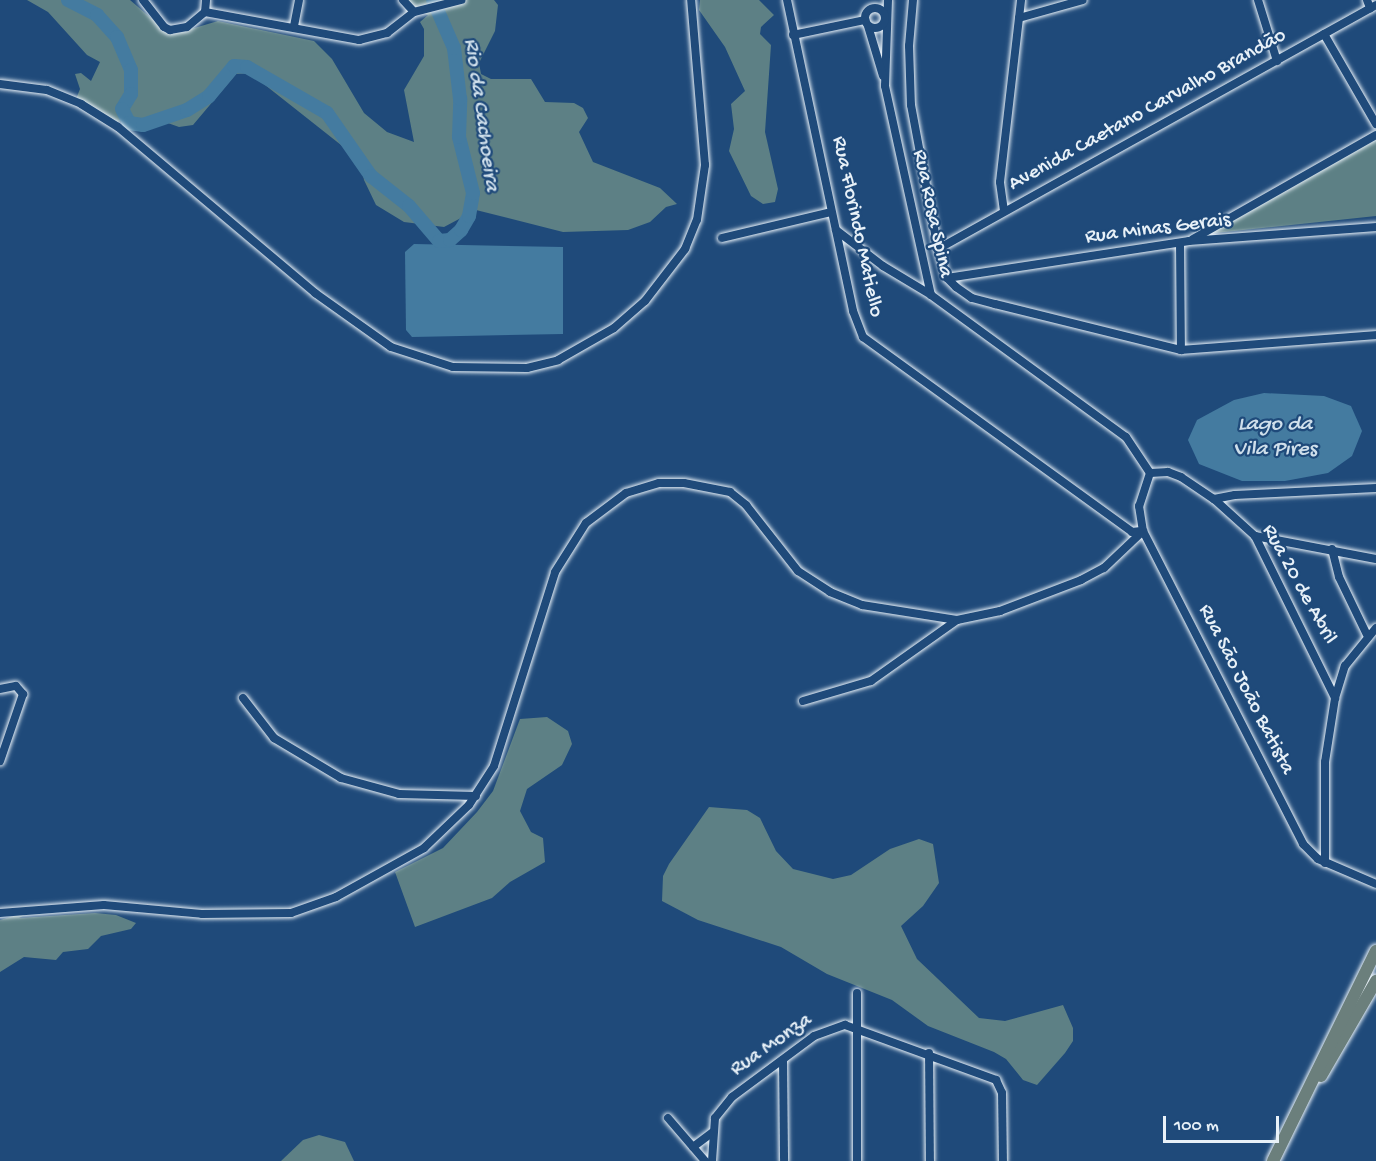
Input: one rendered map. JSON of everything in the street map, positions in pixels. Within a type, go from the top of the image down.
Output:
[{"type":"main road","points":[[1273,1161],[1308,1094],[1376,951]]},
{"type":"main road","points":[[1308,1094],[1376,981]]},
{"type":"street","points":[[143,0],[164,27],[170,30],[187,27],[205,12],[207,0]]},
{"type":"street","points":[[294,26],[299,0]]},
{"type":"street","points":[[404,0],[414,12]]},
{"type":"street","points":[[205,12],[294,26],[338,37],[374,38],[414,12],[461,0]]},
{"type":"street","points":[[0,84],[47,90],[81,104],[118,127],[315,293],[391,347],[453,367],[527,368],[558,360],[614,328],[652,293],[685,249],[697,220],[705,165],[692,0]]},
{"type":"street","name":"Rua Florindo Matiello","points":[[787,0],[793,35],[819,141],[831,212],[853,311],[869,344],[1132,532],[1143,531]]},
{"type":"street","points":[[865,0],[866,23],[885,86]]},
{"type":"street","name":"Rua Rosa Spina","points":[[888,0],[885,86],[931,295],[1126,437],[1150,473]]},
{"type":"street","points":[[913,0],[909,46],[911,105],[938,249],[946,278],[972,298],[1181,350],[1376,335]]},
{"type":"street","points":[[1004,211],[1000,182],[1021,0]]},
{"type":"street","points":[[1019,18],[1083,0]]},
{"type":"street","points":[[1258,0],[1277,61]]},
{"type":"street","name":"Avenida Caetano Carvalho Brandão","points":[[938,249],[1277,61],[1371,4]]},
{"type":"street","points":[[793,35],[866,23],[879,28],[886,19],[882,10],[867,11]]},
{"type":"street","points":[[1324,34],[1376,124]]},
{"type":"street","points":[[1190,241],[1376,135]]},
{"type":"street","points":[[722,238],[831,212]]},
{"type":"street","name":"Rua Minas Gerais","points":[[946,278],[1190,241],[1376,227]]},
{"type":"street","points":[[836,230],[883,266],[931,295]]},
{"type":"street","points":[[1180,243],[1181,350]]},
{"type":"street","name":"Rua 20 de Abril","points":[[1150,473],[1168,472],[1181,477],[1215,500],[1255,536],[1335,698]]},
{"type":"street","name":"Rua São João Batista","points":[[1150,473],[1139,506],[1143,531],[1303,844],[1324,863],[1376,884]]},
{"type":"street","points":[[0,913],[104,905],[212,914],[291,913],[336,897],[424,848],[476,796],[494,766],[555,572],[586,523],[626,493],[659,483],[684,483],[730,492],[746,505],[798,571],[830,592],[862,605],[957,620],[1000,611],[1081,580],[1104,568],[1143,531]]},
{"type":"street","points":[[1215,500],[1234,495],[1376,488]]},
{"type":"street","points":[[1255,536],[1376,559]]},
{"type":"street","points":[[1332,549],[1344,590],[1367,634]]},
{"type":"street","points":[[803,702],[871,681],[957,620]]},
{"type":"street","points":[[1324,863],[1325,762],[1335,698],[1346,666],[1367,634],[1376,628]]},
{"type":"street","points":[[0,689],[18,687],[22,698],[0,761]]},
{"type":"street","points":[[243,698],[274,738],[341,778],[399,794],[476,796]]},
{"type":"street","points":[[857,993],[857,1161]]},
{"type":"street","name":"Rua Monza","points":[[712,1161],[716,1118],[732,1097],[826,1029],[857,1026],[929,1053],[1000,1085],[1002,1161]]},
{"type":"street","points":[[929,1053],[930,1161]]},
{"type":"street","points":[[783,1060],[784,1161]]},
{"type":"street","points":[[668,1118],[705,1161]]},
{"type":"street","points":[[693,1147],[713,1132]]},
{"type":"green space","points":[[27,0],[130,0],[158,24],[181,32],[218,21],[314,41],[332,59],[364,113],[387,132],[414,142],[404,90],[424,56],[424,29],[420,22],[428,15],[414,10],[407,0],[494,0],[498,5],[495,31],[479,63],[481,74],[491,79],[531,79],[545,102],[574,103],[583,108],[588,118],[579,132],[593,162],[660,188],[677,204],[666,207],[650,222],[628,230],[563,232],[476,210],[444,227],[404,222],[376,205],[364,180],[360,160],[250,73],[236,74],[193,125],[179,127],[165,122],[144,127],[128,121],[109,122],[76,99],[80,89],[75,74],[81,73],[91,81],[100,62],[87,55],[48,12]]},
{"type":"green space","points":[[700,0],[759,0],[774,15],[761,27],[760,34],[771,45],[765,132],[778,189],[775,202],[763,204],[751,196],[729,151],[734,129],[731,104],[745,91],[725,47],[699,10]]},
{"type":"green space","points":[[1376,137],[1376,216],[1206,234]]},
{"type":"green space","points":[[547,717],[568,731],[572,744],[562,765],[527,789],[520,811],[531,832],[543,838],[545,862],[510,882],[492,898],[415,927],[395,872],[443,848],[477,812],[493,791],[520,719]]},
{"type":"green space","points":[[709,807],[747,810],[760,818],[776,851],[793,869],[833,879],[851,875],[890,849],[919,839],[933,844],[939,883],[923,906],[901,926],[917,959],[979,1018],[1005,1021],[1063,1005],[1073,1028],[1073,1041],[1065,1053],[1037,1085],[1023,1080],[1006,1059],[928,1026],[892,1000],[827,974],[781,947],[698,920],[662,901],[663,876],[669,864]]},
{"type":"green space","points":[[34,910],[19,918],[95,913],[116,915],[136,923],[131,929],[101,936],[88,949],[63,952],[56,960],[24,957],[0,972],[0,920]]},
{"type":"green space","points":[[319,1135],[345,1142],[354,1161],[281,1161],[303,1140]]},
{"type":"water","points":[[414,244],[563,247],[563,334],[412,337],[406,330],[405,252]]},
{"type":"water","name":"Lago da Vila Pires","points":[[1264,393],[1324,396],[1351,406],[1362,431],[1352,456],[1328,473],[1285,481],[1242,481],[1199,464],[1188,440],[1197,420],[1234,400]]},
{"type":"waterway","name":"Rio da Cachoeira","points":[[68,0],[97,15],[117,37],[131,70],[131,94],[122,109],[129,123],[143,125],[187,110],[209,96],[234,66],[247,67],[327,113],[371,176],[409,206],[439,241],[450,240],[461,230],[469,216],[473,193],[459,137],[460,99],[454,48],[433,0]]}]
